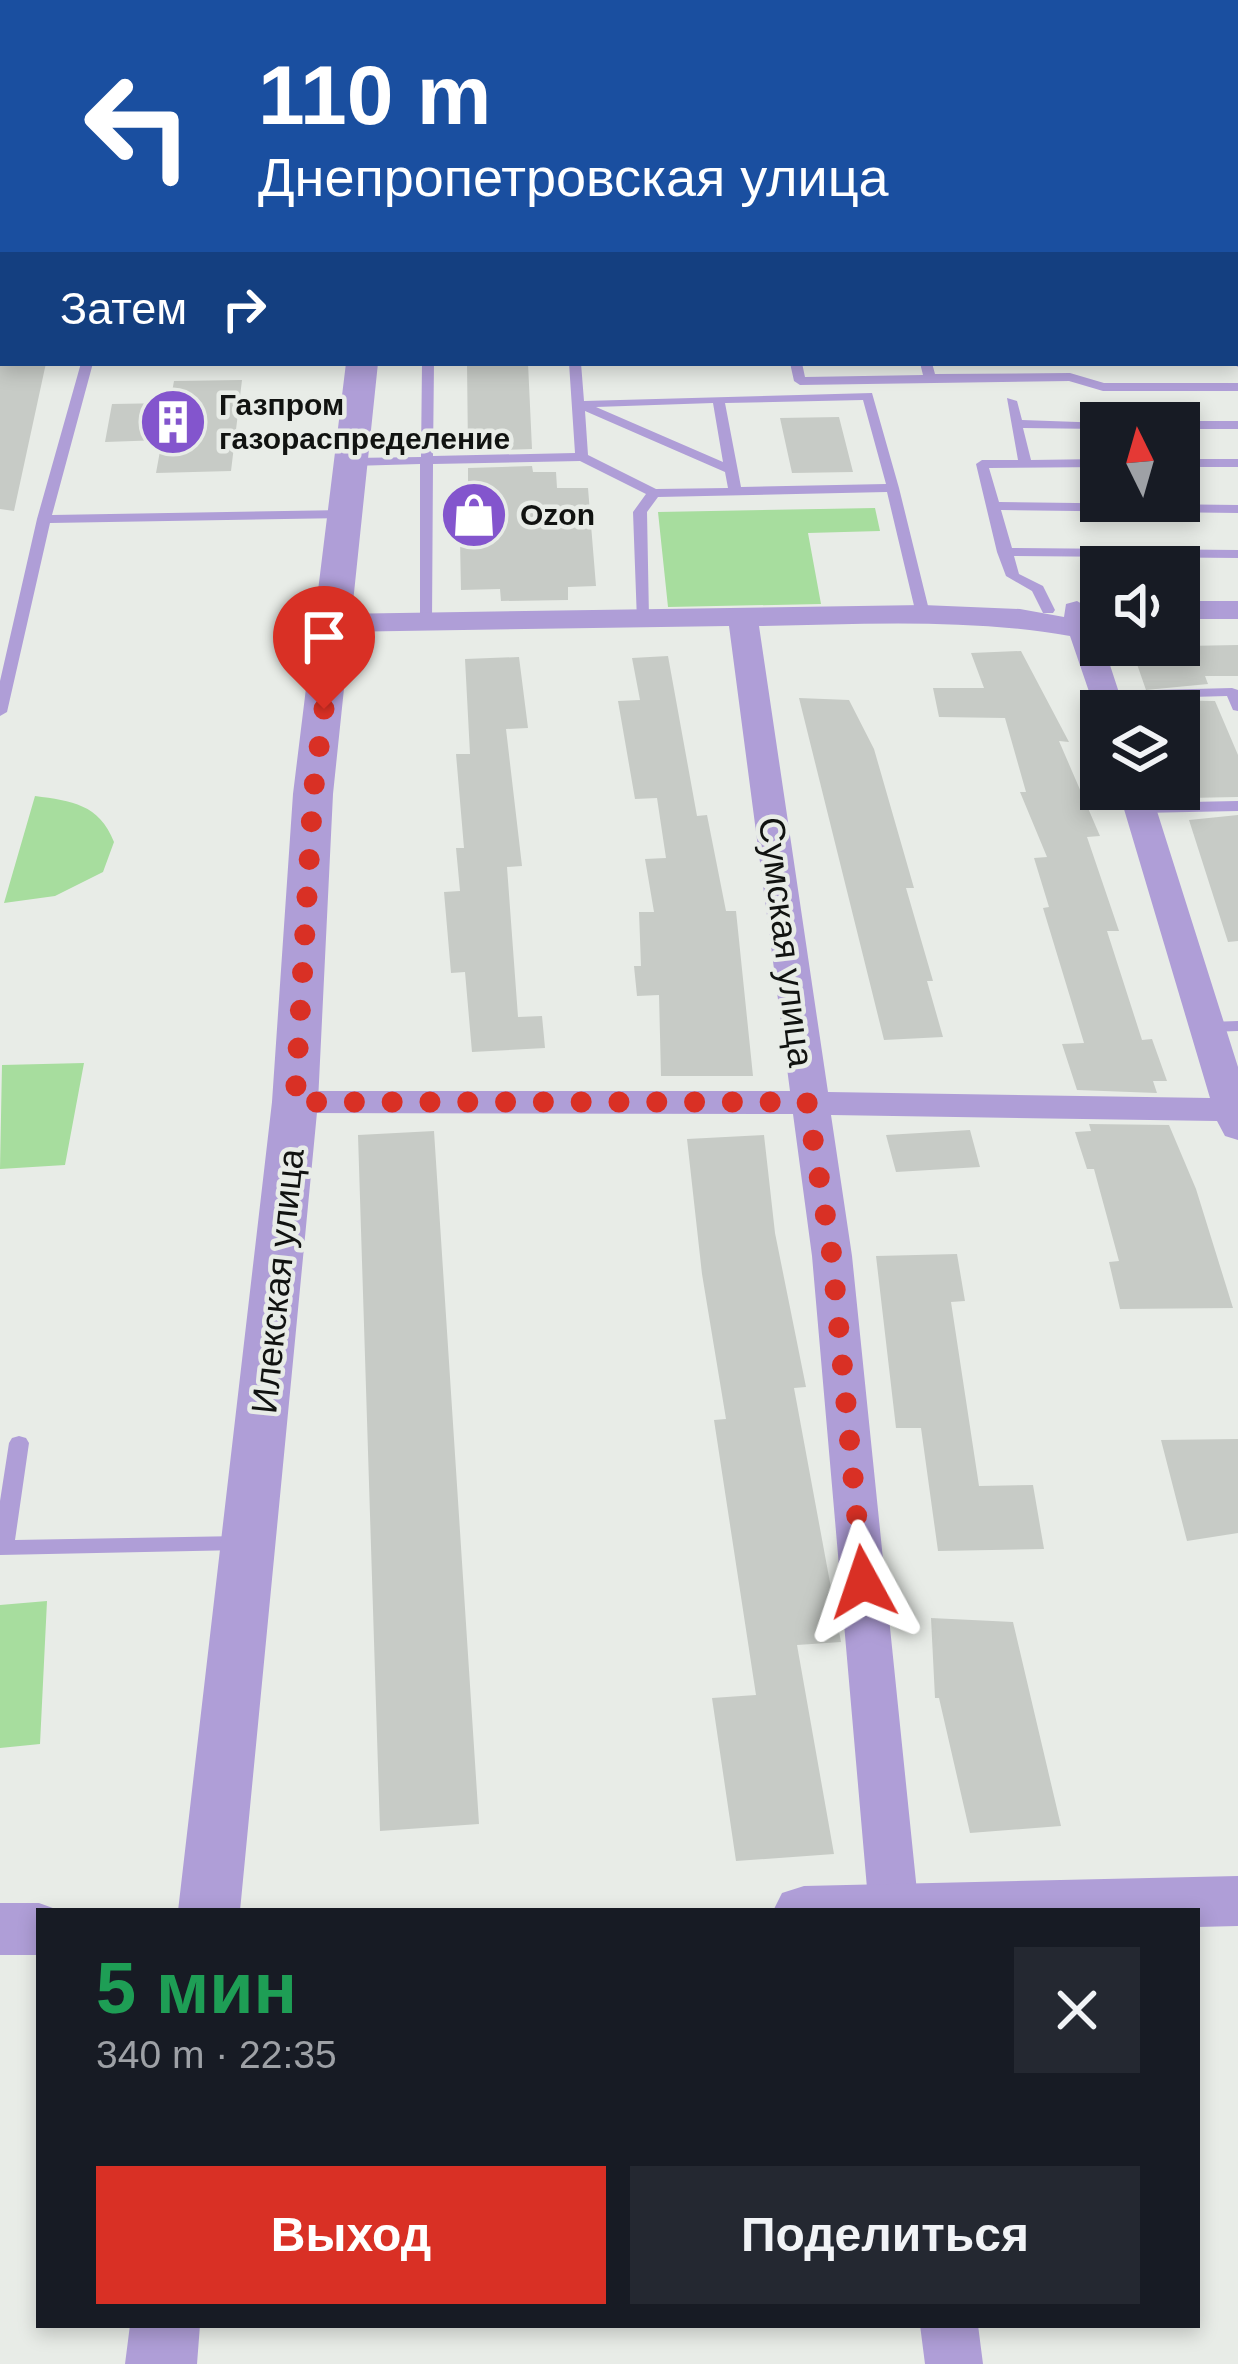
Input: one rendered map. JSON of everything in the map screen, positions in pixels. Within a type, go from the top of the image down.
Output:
[{"type":"street","name":"Илекская улица","points":[[208,1908],[295,1102],[313,794],[362,366]]},
{"type":"street","points":[[1200,610],[1238,610]]},
{"type":"street","points":[[336,623],[1066,615],[1100,690]]},
{"type":"street","name":"Сумская улица","points":[[743,617],[832,1256],[893,1908]]},
{"type":"street","points":[[295,1102],[807,1102],[1235,1119],[1224,1027],[1142,810]]},
{"type":"street","points":[[970,1908],[1238,1901]]},
{"type":"street","points":[[0,1929],[36,1929]]},
{"type":"street","points":[[161,2364],[165,2328]]},
{"type":"street","points":[[949,2328],[954,2364]]},
{"type":"lane","points":[[0,712],[44,519],[86,366]]},
{"type":"lane","points":[[425,622],[428,366]]},
{"type":"lane","points":[[575,366],[582,457]]},
{"type":"lane","points":[[797,366],[800,381],[1067,370],[1103,387],[1238,386]]},
{"type":"lane","points":[[927,366],[930,378]]},
{"type":"lane","points":[[865,380],[922,614]]},
{"type":"lane","points":[[578,404],[868,396]]},
{"type":"lane","points":[[718,399],[736,491]]},
{"type":"lane","points":[[1010,401],[1025,463]]},
{"type":"lane","points":[[578,404],[732,470]]},
{"type":"lane","points":[[1017,424],[1080,424]]},
{"type":"lane","points":[[1200,425],[1238,425]]},
{"type":"lane","points":[[352,462],[582,457],[654,493],[893,488]]},
{"type":"lane","points":[[1066,615],[1013,576],[982,464],[1080,463]]},
{"type":"lane","points":[[1200,463],[1238,463]]},
{"type":"lane","points":[[642,618],[640,512],[654,493]]},
{"type":"lane","points":[[992,506],[1238,509]]},
{"type":"lane","points":[[44,519],[346,514]]},
{"type":"lane","points":[[1004,552],[1238,554]]},
{"type":"lane","points":[[1200,696],[1236,697]]},
{"type":"lane","points":[[1200,803],[1238,806]]},
{"type":"lane","points":[[19,1443],[2,1548],[250,1543]]},
{"type":"green space","points":[[875,508],[880,531],[808,533],[821,604],[668,607],[658,512]]},
{"type":"green space","points":[[35,796],[92,812],[114,842],[103,872],[55,896],[4,903]]},
{"type":"green space","points":[[84,1063],[65,1165],[0,1169],[2,1065]]},
{"type":"green space","points":[[47,1601],[40,1744],[0,1748],[0,1605]]},
{"type":"building","points":[[0,366],[45,366],[14,511],[0,509]]},
{"type":"building","points":[[467,366],[528,366],[532,449],[468,451]]},
{"type":"building","name":"Газпром газораспределение","points":[[242,380],[231,471],[156,473],[162,440],[105,442],[112,404],[170,403],[174,381]]},
{"type":"building","points":[[839,417],[853,472],[792,473],[780,418]]},
{"type":"building","points":[[532,466],[533,472],[556,472],[557,488],[588,488],[596,586],[568,587],[568,600],[501,601],[500,589],[461,590],[459,491],[468,491],[468,468]]},
{"type":"building","points":[[1238,645],[1238,676],[1205,676],[1208,684],[1146,690],[1138,666],[1200,666],[1200,646]]},
{"type":"building","points":[[1021,651],[1069,742],[1059,741],[1080,790],[1080,810],[1089,810],[1100,836],[1087,837],[1119,931],[1107,931],[1142,1040],[1152,1039],[1167,1081],[1153,1081],[1157,1093],[1077,1090],[1062,1044],[1084,1043],[1043,908],[1049,907],[1034,858],[1047,857],[1020,792],[1026,792],[1005,718],[939,717],[933,688],[984,688],[971,653]]},
{"type":"building","points":[[668,656],[697,816],[707,815],[726,911],[736,911],[753,1076],[661,1076],[659,995],[637,996],[634,966],[641,966],[639,912],[654,912],[645,859],[666,858],[657,798],[635,799],[618,701],[640,700],[632,658]]},
{"type":"building","points":[[519,657],[528,728],[506,729],[522,866],[507,867],[518,1017],[542,1016],[545,1048],[472,1052],[465,972],[451,973],[444,892],[460,891],[456,848],[464,848],[456,754],[470,754],[465,659]]},
{"type":"building","points":[[799,698],[849,700],[874,749],[914,888],[906,888],[933,981],[927,981],[943,1037],[884,1040]]},
{"type":"building","points":[[1200,701],[1215,701],[1238,755],[1238,797],[1200,798]]},
{"type":"building","points":[[1238,815],[1238,941],[1228,942],[1189,820]]},
{"type":"building","points":[[1089,1124],[1169,1125],[1196,1189],[1233,1308],[1120,1309],[1109,1262],[1119,1261],[1094,1169],[1087,1169],[1075,1132],[1091,1131]]},
{"type":"building","points":[[970,1130],[980,1167],[896,1172],[886,1135]]},
{"type":"building","points":[[434,1131],[479,1824],[380,1831],[358,1135]]},
{"type":"building","points":[[764,1135],[775,1233],[806,1387],[794,1388],[841,1642],[797,1645],[834,1854],[736,1861],[712,1698],[756,1695],[714,1420],[726,1419],[702,1274],[687,1139]]},
{"type":"building","points":[[957,1254],[965,1301],[951,1302],[979,1486],[1033,1485],[1044,1549],[938,1551],[921,1428],[896,1428],[876,1256]]},
{"type":"building","points":[[1238,1439],[1238,1533],[1187,1541],[1161,1440]]},
{"type":"building","points":[[931,1618],[1013,1622],[1061,1826],[970,1833],[939,1698],[935,1698]]},
{"type":"place","name":"Газпром газораспределение","points":[[173,422]]},
{"type":"place","name":"Ozon","points":[[474,515]]},
{"type":"route","points":[[324,709],[313,794],[295,1102],[807,1102],[832,1256],[863,1582]]}]
